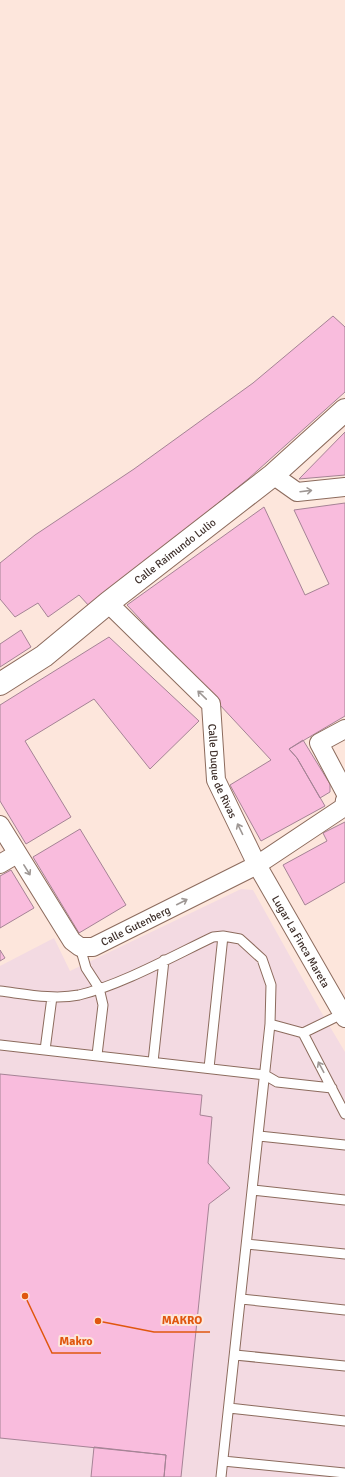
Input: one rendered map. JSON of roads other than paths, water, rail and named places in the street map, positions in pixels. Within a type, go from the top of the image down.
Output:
[{"type":"street","name":"Calle Raimundo Lulio","points":[[0,684],[44,656],[108,603],[273,475],[345,410]]},
{"type":"street","points":[[273,475],[297,492],[345,487]]},
{"type":"street","name":"Calle Duque de Rivas","points":[[108,603],[211,704],[216,780],[257,864]]},
{"type":"street","points":[[345,729],[319,743],[345,792]]},
{"type":"street","points":[[257,864],[344,807],[345,800]]},
{"type":"street","points":[[0,825],[72,942],[80,947]]},
{"type":"street","points":[[0,864],[17,854]]},
{"type":"street","name":"Calle Gutenberg","points":[[80,947],[93,947],[257,864]]},
{"type":"street","name":"Lugar La Finca Mareta","points":[[257,864],[344,1016]]},
{"type":"lane","points":[[208,1068],[224,936]]},
{"type":"lane","points":[[0,991],[52,997],[78,995],[99,988],[213,937],[224,936],[240,939],[262,959],[271,985],[270,1024],[221,1477]]},
{"type":"lane","points":[[80,947],[86,968],[99,988],[103,1005],[97,1056]]},
{"type":"lane","points":[[153,1062],[164,960]]},
{"type":"lane","points":[[45,1050],[52,997]]},
{"type":"lane","points":[[270,1024],[303,1033],[344,1016]]},
{"type":"lane","points":[[303,1033],[345,1114]]},
{"type":"lane","points":[[0,1045],[265,1074],[277,1082],[332,1088]]},
{"type":"lane","points":[[259,1136],[345,1145]]},
{"type":"lane","points":[[253,1190],[345,1200]]},
{"type":"lane","points":[[247,1244],[345,1254]]},
{"type":"lane","points":[[241,1299],[345,1310]]},
{"type":"lane","points":[[235,1354],[345,1366]]},
{"type":"lane","points":[[229,1408],[345,1421]]},
{"type":"lane","points":[[223,1461],[345,1473]]},
{"type":"place","name":"Makro","points":[[25,1296]]},
{"type":"place","name":"MAKRO","points":[[98,1321]]}]
